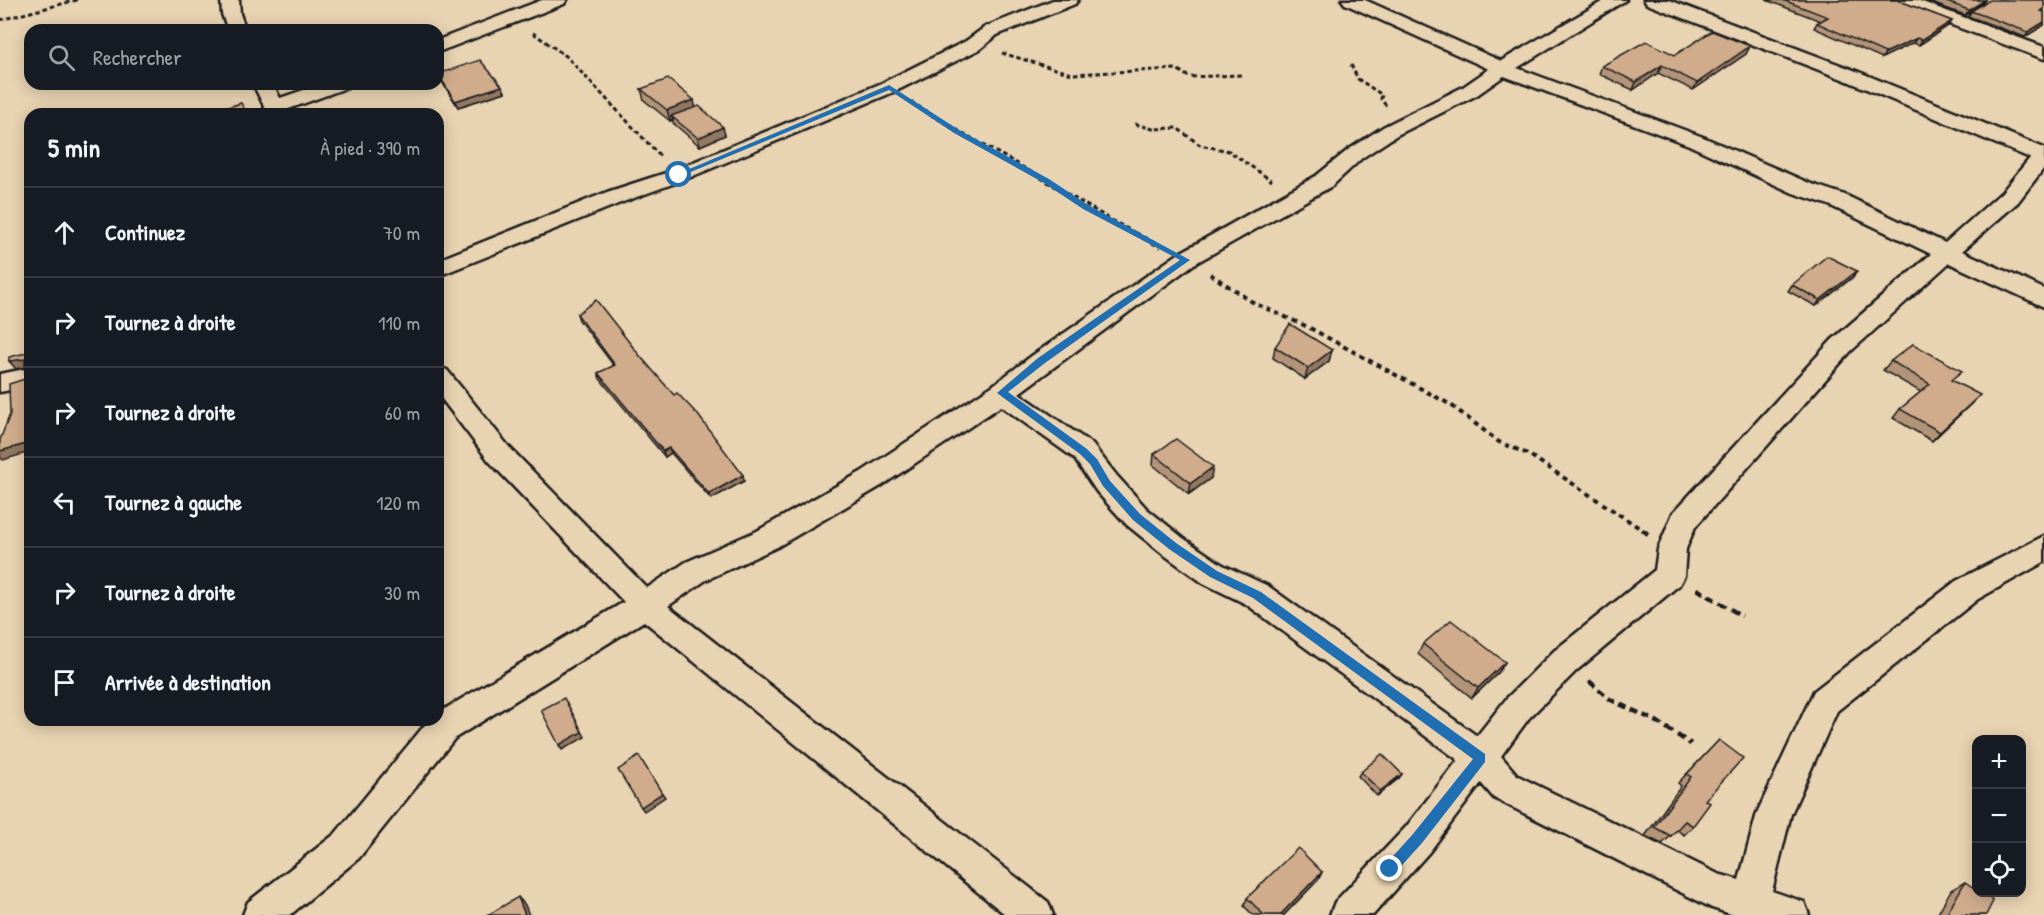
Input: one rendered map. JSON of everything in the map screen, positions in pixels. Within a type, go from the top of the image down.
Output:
[{"type":"street","points":[[230,0],[235,24]]},
{"type":"street","points":[[444,44],[558,0]]},
{"type":"street","points":[[444,267],[615,197],[679,175],[889,87],[973,45],[991,31],[1069,0]]},
{"type":"street","points":[[1351,0],[1551,89],[1696,141],[1801,188],[1837,200],[1950,252],[2044,299]]},
{"type":"street","points":[[261,915],[347,846],[443,727],[645,605],[696,571],[767,539],[871,479],[1001,393],[1042,361],[1186,260],[1330,176],[1355,154],[1390,131],[1470,90],[1617,0]]},
{"type":"street","points":[[1348,915],[1418,839],[1518,708],[1670,562],[1683,521],[1743,453],[1841,346],[2010,197],[2043,155],[1852,76],[1653,0]]},
{"type":"street","points":[[1901,0],[2044,53]]},
{"type":"street","points":[[266,90],[275,108]]},
{"type":"street","points":[[283,108],[325,90]]},
{"type":"street","points":[[0,383],[24,378]]},
{"type":"street","points":[[444,384],[499,454],[645,605],[1035,915]]},
{"type":"street","points":[[1001,393],[1083,451],[1107,484],[1137,517],[1173,546],[1213,574],[1257,595],[1481,758],[1506,787],[1712,891],[1791,915]]},
{"type":"street","points":[[1751,903],[1774,813],[1825,701],[1967,590],[2044,548]]},
{"type":"path","points":[[0,20],[77,0]]},
{"type":"path","points":[[503,20],[533,33],[566,56],[679,175]]},
{"type":"path","points":[[973,45],[1065,70],[1072,74],[1091,75],[1106,72],[1177,69],[1189,77],[1240,75]]},
{"type":"path","points":[[1351,65],[1359,79],[1382,95],[1381,99],[1394,117],[1389,125],[1390,131]]},
{"type":"path","points":[[889,87],[957,132],[1037,176],[1086,207],[1186,260],[1254,303],[1308,327],[1451,405],[1499,442],[1528,454],[1670,562],[1688,583],[1742,616]]},
{"type":"path","points":[[1135,124],[1153,129],[1177,128],[1200,145],[1230,151],[1271,181],[1304,190]]},
{"type":"path","points":[[1565,661],[1611,700],[1656,722],[1691,744]]},
{"type":"building","points":[[1783,0],[1897,0],[1952,21],[1922,40],[1917,38],[1885,53],[1817,23],[1828,17]]},
{"type":"building","points":[[1941,0],[1985,0],[1969,10]]},
{"type":"building","points":[[1990,0],[2044,0],[2044,9],[2041,11],[2044,12],[2044,22],[2028,32],[1971,11]]},
{"type":"building","points":[[1712,31],[1750,46],[1697,83],[1662,65],[1636,82],[1602,66],[1646,41],[1675,55]]},
{"type":"building","points":[[480,60],[502,86],[455,101],[444,84],[444,72]]},
{"type":"building","points":[[668,79],[694,100],[667,110],[641,89]]},
{"type":"building","points":[[241,103],[244,108],[225,108]]},
{"type":"building","points":[[699,106],[723,127],[698,138],[671,116]]},
{"type":"building","points":[[1827,256],[1857,271],[1820,300],[1792,285]]},
{"type":"building","points":[[596,300],[674,395],[677,393],[698,415],[743,475],[709,494],[669,448],[663,451],[598,373],[615,365],[577,314]]},
{"type":"building","points":[[1290,324],[1332,350],[1308,368],[1275,347]]},
{"type":"building","points":[[1913,344],[1962,371],[1951,380],[1980,395],[1940,432],[1900,409],[1930,384],[1891,361]]},
{"type":"building","points":[[24,353],[24,359],[9,361],[9,357]]},
{"type":"building","points":[[24,379],[24,445],[0,451],[0,440],[10,414],[9,384]]},
{"type":"building","points":[[1176,439],[1213,467],[1191,483],[1154,454]]},
{"type":"building","points":[[1451,620],[1505,662],[1478,688],[1423,644]]},
{"type":"building","points":[[564,698],[582,732],[559,745],[541,710]]},
{"type":"building","points":[[1719,740],[1743,758],[1705,800],[1710,803],[1693,826],[1685,821],[1671,836],[1654,827],[1691,777],[1687,774]]},
{"type":"building","points":[[1382,754],[1402,774],[1380,791],[1361,772]]},
{"type":"building","points":[[639,756],[662,793],[641,807],[618,770]]},
{"type":"building","points":[[1298,848],[1322,872],[1280,915],[1264,915],[1247,898]]},
{"type":"building","points":[[1965,882],[1972,887],[1972,897],[1988,897],[1993,901],[1986,915],[1947,914]]},
{"type":"building","points":[[518,897],[525,915],[488,915]]},
{"type":"route","points":[[679,175],[889,87],[957,132],[1047,181],[1086,207],[1186,260],[1042,361],[1001,393],[1083,451],[1107,484],[1137,517],[1173,546],[1213,574],[1257,595],[1481,758],[1418,839],[1390,869]]}]
